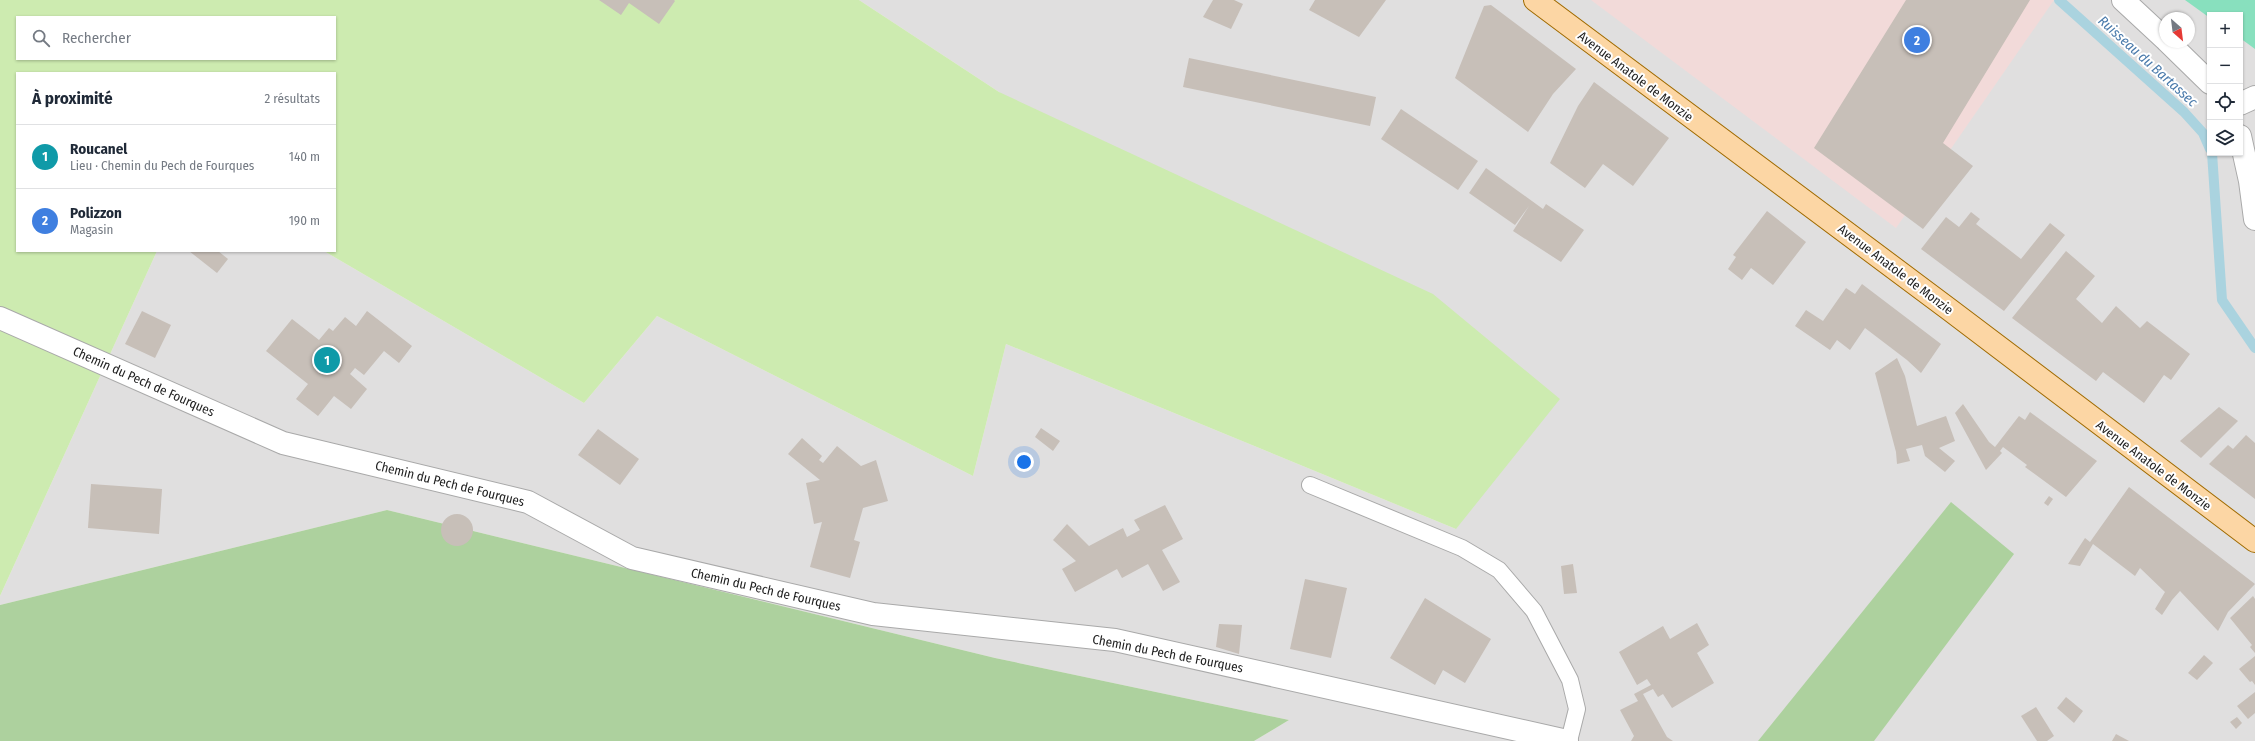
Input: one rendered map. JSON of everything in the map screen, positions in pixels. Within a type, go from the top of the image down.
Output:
[{"type":"main road","name":"Avenue Anatole de Monzie","points":[[1535,0],[1944,305],[2255,541]]},
{"type":"street","points":[[2123,0],[2159,33]]},
{"type":"street","points":[[2174,48],[2207,80]]},
{"type":"street","points":[[2243,103],[2255,97]]},
{"type":"street","points":[[2243,147],[2252,179],[2255,219]]},
{"type":"street","name":"Chemin du Pech de Fourques","points":[[0,318],[283,443],[528,502],[632,558],[873,614],[1116,640],[1568,741]]},
{"type":"lane","points":[[1310,485],[1462,548],[1499,570],[1534,611],[1570,680],[1577,709],[1568,741]]},
{"type":"shaded area","points":[[859,0],[2255,0],[2255,741],[1254,741],[1289,720],[995,658],[387,510],[0,605],[0,596],[157,252],[326,252],[584,403],[657,316],[973,476],[1006,344],[1456,529],[999,92]]},
{"type":"shaded area","points":[[1591,0],[2054,0],[1896,228]]},
{"type":"green space","points":[[0,0],[859,0],[999,92],[1433,294],[1560,399],[1456,529],[1006,344],[973,476],[657,316],[584,403],[326,252],[336,252],[336,72],[16,72],[16,252],[157,252],[0,596]]},
{"type":"green space","points":[[2185,0],[2255,0],[2255,49],[2243,40],[2243,12],[2207,12],[2207,16]]},
{"type":"green space","points":[[1951,502],[2014,554],[1874,741],[1758,741]]},
{"type":"green space","points":[[387,510],[995,658],[1289,720],[1254,741],[0,741],[0,605]]},
{"type":"building","points":[[599,0],[675,1],[659,24],[629,3],[621,15]]},
{"type":"building","points":[[1213,0],[1234,0],[1243,4],[1231,29],[1203,17]]},
{"type":"building","points":[[1315,0],[1386,0],[1359,37],[1309,10]]},
{"type":"building","points":[[1906,0],[2030,0],[1943,143],[1973,166],[1923,229],[1814,148]]},
{"type":"building","points":[[1491,5],[1576,69],[1553,94],[1528,132],[1455,78],[1484,6]]},
{"type":"building","points":[[1189,58],[1376,97],[1370,126],[1183,87]]},
{"type":"building","points":[[1594,82],[1669,138],[1633,186],[1603,164],[1585,188],[1550,163],[1578,106]]},
{"type":"building","points":[[1401,109],[1478,161],[1458,190],[1381,139]]},
{"type":"building","points":[[1486,168],[1543,209],[1546,204],[1584,230],[1561,262],[1513,231],[1529,206],[1515,225],[1469,193]]},
{"type":"building","points":[[1767,211],[1806,242],[1773,285],[1751,268],[1742,280],[1728,269],[1736,257],[1733,255]]},
{"type":"building","points":[[1971,212],[1980,219],[1976,224],[2021,259],[2050,223],[2065,235],[2004,311],[1921,249],[1946,217],[1959,227]]},
{"type":"building","points":[[2066,251],[2095,276],[2076,299],[2102,323],[2116,306],[2140,328],[2147,321],[2190,354],[2171,380],[2164,375],[2144,403],[2103,372],[2096,381],[2012,318]]},
{"type":"building","points":[[190,252],[219,252],[228,259],[217,273]]},
{"type":"building","points":[[1862,284],[1941,344],[1921,373],[1907,360],[1865,328],[1850,350],[1837,340],[1830,350],[1795,326],[1806,310],[1823,321],[1846,288],[1855,294]]},
{"type":"building","points":[[142,311],[171,325],[155,358],[125,344]]},
{"type":"building","points":[[367,311],[412,346],[399,363],[384,351],[364,375],[355,368],[350,374],[367,389],[351,409],[334,396],[318,416],[296,399],[308,384],[266,351],[292,319],[319,340],[329,328],[333,331],[345,317],[356,326]]},
{"type":"building","points":[[1897,358],[1905,376],[1917,426],[1946,416],[1955,441],[1939,448],[1955,461],[1945,472],[1925,456],[1922,445],[1906,449],[1910,461],[1897,464],[1896,452],[1875,373]]},
{"type":"building","points":[[1963,404],[1989,442],[1995,447],[2019,416],[2025,420],[2030,412],[2097,461],[2066,497],[2025,467],[2027,465],[2003,447],[2000,451],[2002,453],[1986,470],[1955,413]]},
{"type":"building","points":[[2219,407],[2238,421],[2201,458],[2180,441]]},
{"type":"building","points":[[1041,428],[1060,441],[1053,451],[1035,437]]},
{"type":"building","points":[[598,429],[639,459],[620,485],[578,455]]},
{"type":"building","points":[[2246,435],[2255,443],[2255,499],[2209,464],[2228,445],[2233,449]]},
{"type":"building","points":[[802,438],[822,456],[819,460],[823,463],[837,446],[861,466],[876,460],[888,501],[863,508],[854,540],[860,542],[850,578],[810,567],[822,522],[814,524],[806,483],[820,480],[788,454]]},
{"type":"building","points":[[91,484],[162,489],[159,534],[88,528]]},
{"type":"building","points":[[2129,487],[2255,584],[2228,612],[2218,631],[2180,591],[2162,615],[2155,609],[2165,592],[2140,568],[2135,576],[2093,544],[2080,566],[2068,564],[2085,538],[2090,542]]},
{"type":"building","points":[[2049,496],[2053,499],[2048,506],[2044,503]]},
{"type":"building","points":[[1165,505],[1183,539],[1162,550],[1180,582],[1163,591],[1148,564],[1122,578],[1117,569],[1075,592],[1062,569],[1076,561],[1053,540],[1067,524],[1089,546],[1123,528],[1127,537],[1140,530],[1134,520]]},
{"type":"building","points":[[454,514],[460,514],[470,521],[473,530],[472,536],[466,543],[460,546],[454,546],[444,539],[441,533],[441,527],[448,517]]},
{"type":"building","points":[[1573,564],[1577,593],[1564,594],[1561,566]]},
{"type":"building","points":[[1305,579],[1347,588],[1331,658],[1290,649]]},
{"type":"building","points":[[2253,596],[2255,599],[2255,653],[2250,647],[2252,645],[2230,618]]},
{"type":"building","points":[[1425,598],[1491,639],[1465,683],[1443,670],[1435,685],[1390,658]]},
{"type":"building","points":[[1697,623],[1709,645],[1697,653],[1714,683],[1672,708],[1663,694],[1658,697],[1653,689],[1643,694],[1667,737],[1673,741],[1631,741],[1634,736],[1620,710],[1638,701],[1634,694],[1651,685],[1647,679],[1637,685],[1619,652],[1663,626],[1670,639]]},
{"type":"building","points":[[1219,624],[1242,625],[1239,654],[1216,647]]},
{"type":"building","points":[[2204,655],[2213,663],[2197,680],[2188,673]]},
{"type":"building","points":[[2255,656],[2255,685],[2252,681],[2250,682],[2239,669]]},
{"type":"building","points":[[2255,692],[2255,713],[2248,719],[2237,706]]},
{"type":"building","points":[[2066,697],[2083,711],[2074,723],[2057,708]]},
{"type":"building","points":[[2036,707],[2054,736],[2047,741],[2037,741],[2021,716]]},
{"type":"building","points":[[2237,717],[2242,723],[2236,729],[2230,722]]},
{"type":"building","points":[[2116,734],[2129,741],[2112,741]]},
{"type":"waterway","name":"Ruisseau du Bartassec","points":[[2059,0],[2184,112],[2203,133],[2207,142]]},
{"type":"waterway","name":"Ruisseau du Bartassec","points":[[2212,156],[2222,300],[2255,348]]},
{"type":"place","name":"Polizzon","points":[[1917,40]]},
{"type":"place","name":"Roucanel","points":[[327,360]]}]
